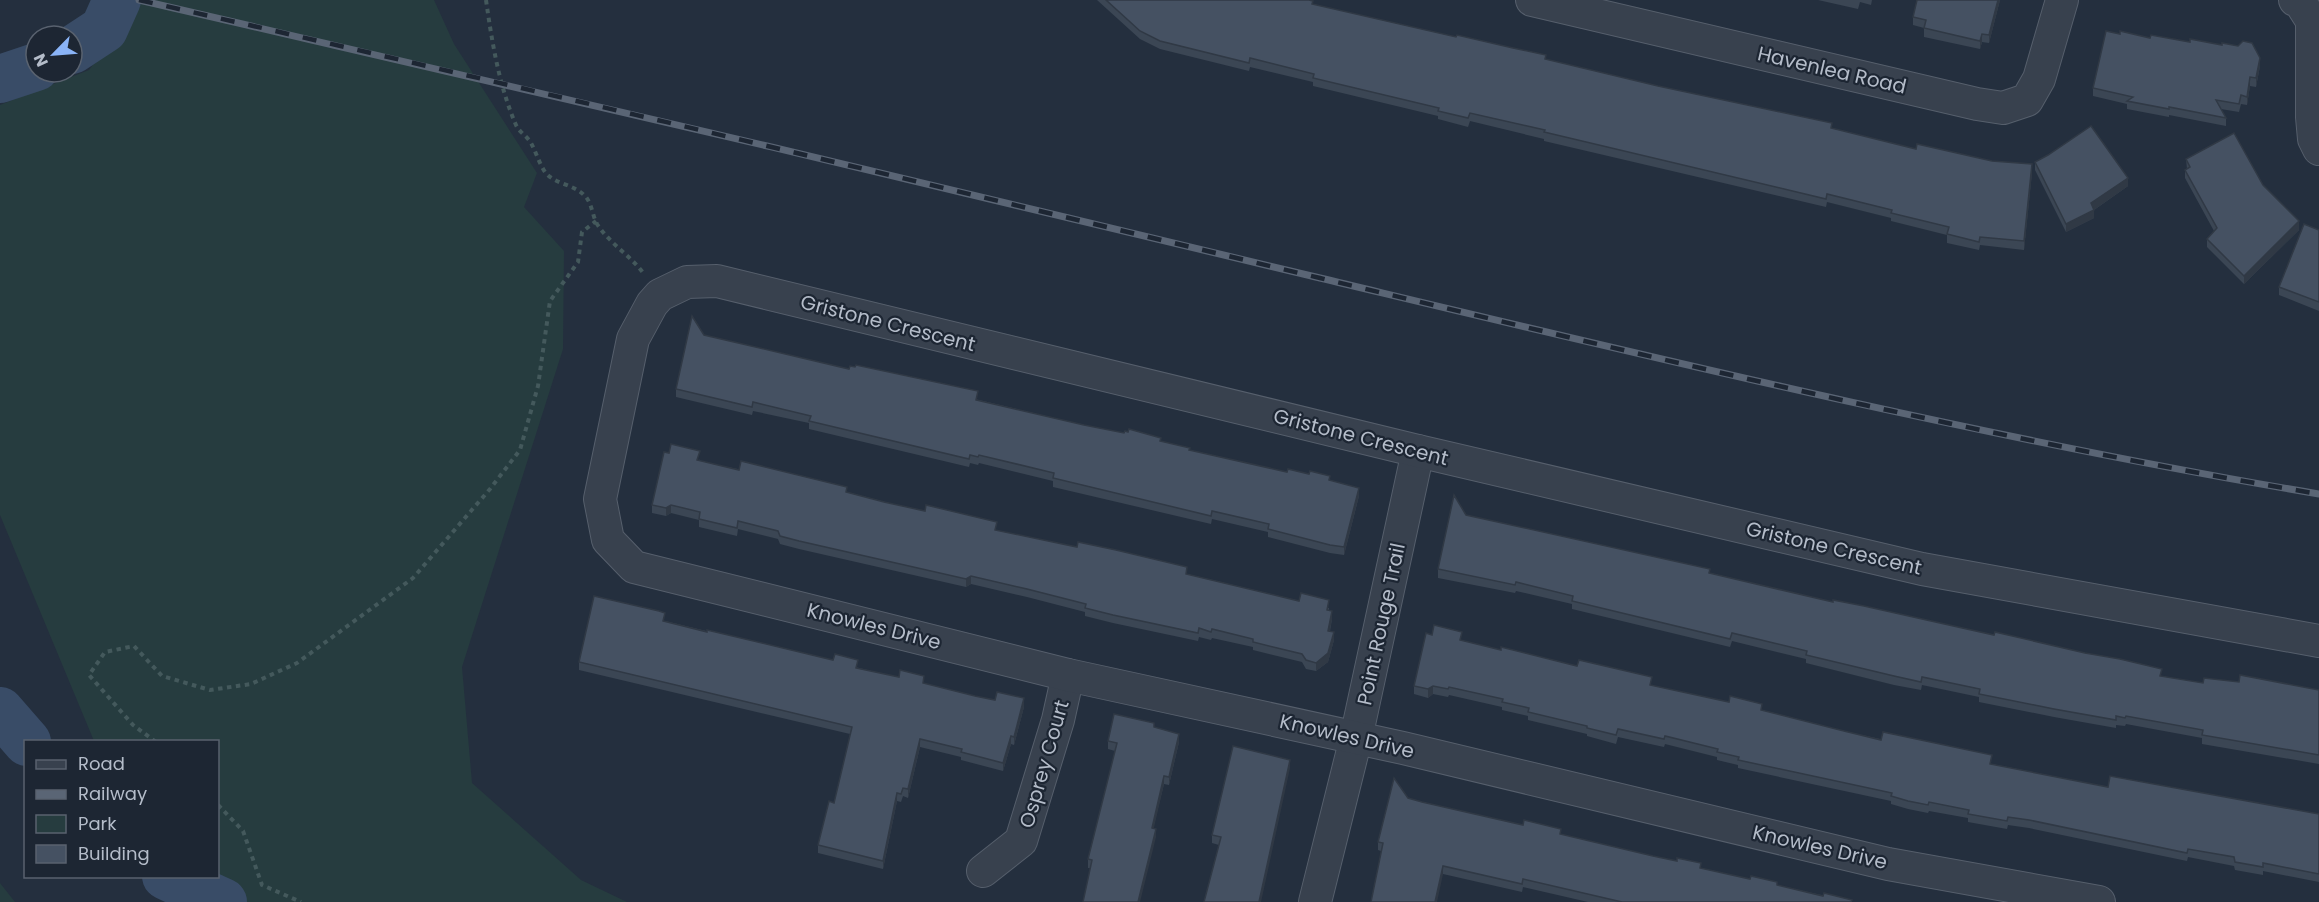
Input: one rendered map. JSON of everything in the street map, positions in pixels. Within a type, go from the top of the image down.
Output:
[{"type":"street","name":"Havenlea Road","points":[[1532,0],[1977,104],[2003,108],[2027,100],[2039,79],[2062,0]]},
{"type":"street","points":[[2295,0],[2300,2],[2312,21],[2312,117],[2314,139],[2319,149]]},
{"type":"street","name":"Gristone Crescent","points":[[608,540],[600,498],[633,339],[651,304],[660,295],[687,282],[717,281],[1418,451],[1922,569],[2319,641]]},
{"type":"street","name":"Point Rouge Trail","points":[[1315,902],[1356,738],[1418,451]]},
{"type":"street","name":"Knowles Drive","points":[[608,540],[634,567],[1068,675],[1356,738],[1888,864],[2099,902]]},
{"type":"street","name":"Osprey Court","points":[[983,871],[1021,841],[1058,720],[1068,675]]},
{"type":"path","points":[[486,0],[495,53],[508,105],[517,129],[529,140],[545,172],[554,180],[570,185],[585,196],[596,221],[609,241],[637,264],[660,295]]},
{"type":"path","points":[[155,740],[133,725],[89,675],[105,652],[134,646],[162,676],[210,690],[251,684],[297,663],[413,578],[490,489],[520,450],[538,386],[550,302],[578,262],[582,232],[596,221]]},
{"type":"path","points":[[219,806],[243,831],[262,885],[301,902]]},
{"type":"green space","points":[[141,0],[434,0],[454,44],[537,173],[524,207],[564,251],[563,349],[462,667],[472,783],[581,880],[627,902],[239,902],[213,878],[219,878],[219,740],[94,740],[0,515],[0,105],[53,84],[84,84],[84,72],[89,70]]},
{"type":"green space","points":[[0,883],[15,902],[0,902]]},
{"type":"building","points":[[1106,0],[1309,0],[1313,1],[1312,4],[1546,55],[1545,59],[1658,86],[1832,123],[1831,128],[1916,149],[1917,144],[1992,161],[2032,164],[2024,241],[1980,237],[1979,242],[1947,234],[1949,227],[1827,194],[1826,199],[1470,113],[1468,118],[1438,111],[1439,108],[1313,78],[1314,74],[1250,58],[1249,63],[1160,41],[1140,31]]},
{"type":"building","points":[[1917,0],[1998,0],[1989,35],[1982,34],[1980,41],[1924,28],[1926,20],[1913,17]]},
{"type":"building","points":[[2106,31],[2120,34],[2120,31],[2150,38],[2151,35],[2190,42],[2190,39],[2222,45],[2222,43],[2238,46],[2243,41],[2252,43],[2260,58],[2256,78],[2250,77],[2247,97],[2241,95],[2239,104],[2216,100],[2226,118],[2127,101],[2133,97],[2093,88]]},
{"type":"building","points":[[2091,126],[2128,178],[2091,203],[2094,210],[2066,224],[2035,162]]},
{"type":"building","points":[[2234,133],[2263,185],[2299,221],[2244,276],[2207,239],[2217,228],[2185,170],[2190,167],[2186,159]]},
{"type":"building","points":[[2304,224],[2319,230],[2319,302],[2279,287]]},
{"type":"building","points":[[692,316],[704,335],[849,369],[850,366],[855,367],[856,365],[978,391],[976,400],[1124,433],[1129,429],[1161,438],[1160,441],[1190,448],[1189,450],[1287,472],[1288,469],[1309,474],[1310,471],[1330,476],[1329,480],[1359,488],[1344,547],[1268,529],[1269,524],[1212,511],[1211,516],[1053,478],[1054,473],[979,455],[978,457],[970,455],[969,459],[809,421],[811,416],[753,402],[752,407],[676,389]]},
{"type":"building","points":[[671,444],[700,451],[697,460],[739,470],[741,461],[847,487],[846,492],[884,502],[925,511],[926,505],[997,522],[995,530],[1077,547],[1078,542],[1116,550],[1187,567],[1186,574],[1299,601],[1301,593],[1329,600],[1327,610],[1332,611],[1328,631],[1334,632],[1328,653],[1316,663],[1306,660],[1302,654],[1212,629],[1211,632],[1199,628],[1198,633],[1113,615],[1085,608],[1086,604],[1027,589],[971,576],[966,579],[799,541],[780,536],[778,531],[738,521],[737,528],[699,519],[700,512],[671,505],[666,508],[652,505],[664,452],[669,453]]},
{"type":"building","points":[[1454,495],[1466,515],[1710,569],[1709,573],[1833,602],[1833,600],[1864,606],[1994,635],[1995,632],[2120,659],[2162,669],[2160,676],[2203,683],[2204,678],[2239,682],[2240,675],[2319,690],[2319,755],[2202,735],[2203,730],[2126,716],[2125,718],[2116,716],[2116,720],[2054,709],[1979,694],[1980,689],[1922,677],[1921,682],[1806,655],[1807,651],[1732,633],[1730,639],[1572,601],[1573,596],[1516,582],[1515,585],[1438,569]]},
{"type":"building","points":[[594,596],[659,611],[665,613],[663,621],[707,632],[707,630],[833,660],[835,654],[858,660],[856,668],[899,677],[900,670],[924,676],[923,683],[995,700],[997,692],[1024,698],[1014,737],[1011,736],[1003,763],[961,752],[962,749],[920,739],[908,789],[903,788],[901,794],[897,793],[883,861],[818,845],[829,801],[834,803],[852,727],[579,662]]},
{"type":"building","points":[[1434,625],[1462,632],[1460,640],[1501,650],[1501,647],[1577,666],[1579,660],[1652,677],[1650,685],[1729,702],[1730,696],[1762,704],[1761,710],[1881,740],[1883,732],[1992,755],[1990,764],[2108,787],[2110,776],[2319,814],[2319,874],[2263,863],[2263,867],[2235,862],[2234,857],[2188,849],[2187,853],[2029,820],[2008,817],[2007,821],[1968,814],[1969,810],[1929,802],[1928,805],[1908,801],[1891,796],[1892,793],[1738,760],[1739,757],[1717,752],[1718,749],[1665,736],[1664,739],[1618,729],[1616,735],[1528,712],[1529,708],[1502,702],[1503,699],[1449,687],[1448,689],[1433,686],[1428,689],[1414,686],[1426,633],[1432,635]]},
{"type":"building","points":[[1114,714],[1154,723],[1154,727],[1179,734],[1169,777],[1164,776],[1152,828],[1156,829],[1138,902],[1083,902],[1092,860],[1088,859],[1117,743],[1108,741]]},
{"type":"building","points":[[1233,746],[1290,760],[1259,902],[1204,902],[1221,837],[1212,835]]},
{"type":"building","points":[[1394,778],[1408,798],[1422,802],[1523,825],[1524,820],[1561,829],[1560,834],[1677,861],[1677,858],[1701,863],[1700,868],[1750,879],[1751,876],[1823,896],[1824,893],[1852,900],[1851,902],[1622,902],[1523,879],[1522,884],[1443,866],[1435,902],[1371,902],[1383,843],[1378,842]]},
{"type":"waterway","points":[[84,42],[104,29],[117,0]]},
{"type":"waterway","points":[[0,79],[24,71]]},
{"type":"waterway","points":[[0,711],[25,740]]},
{"type":"waterway","points":[[170,878],[223,902]]},
{"type":"railway","points":[[139,0],[582,102],[1818,395],[2068,448],[2319,494]]}]
